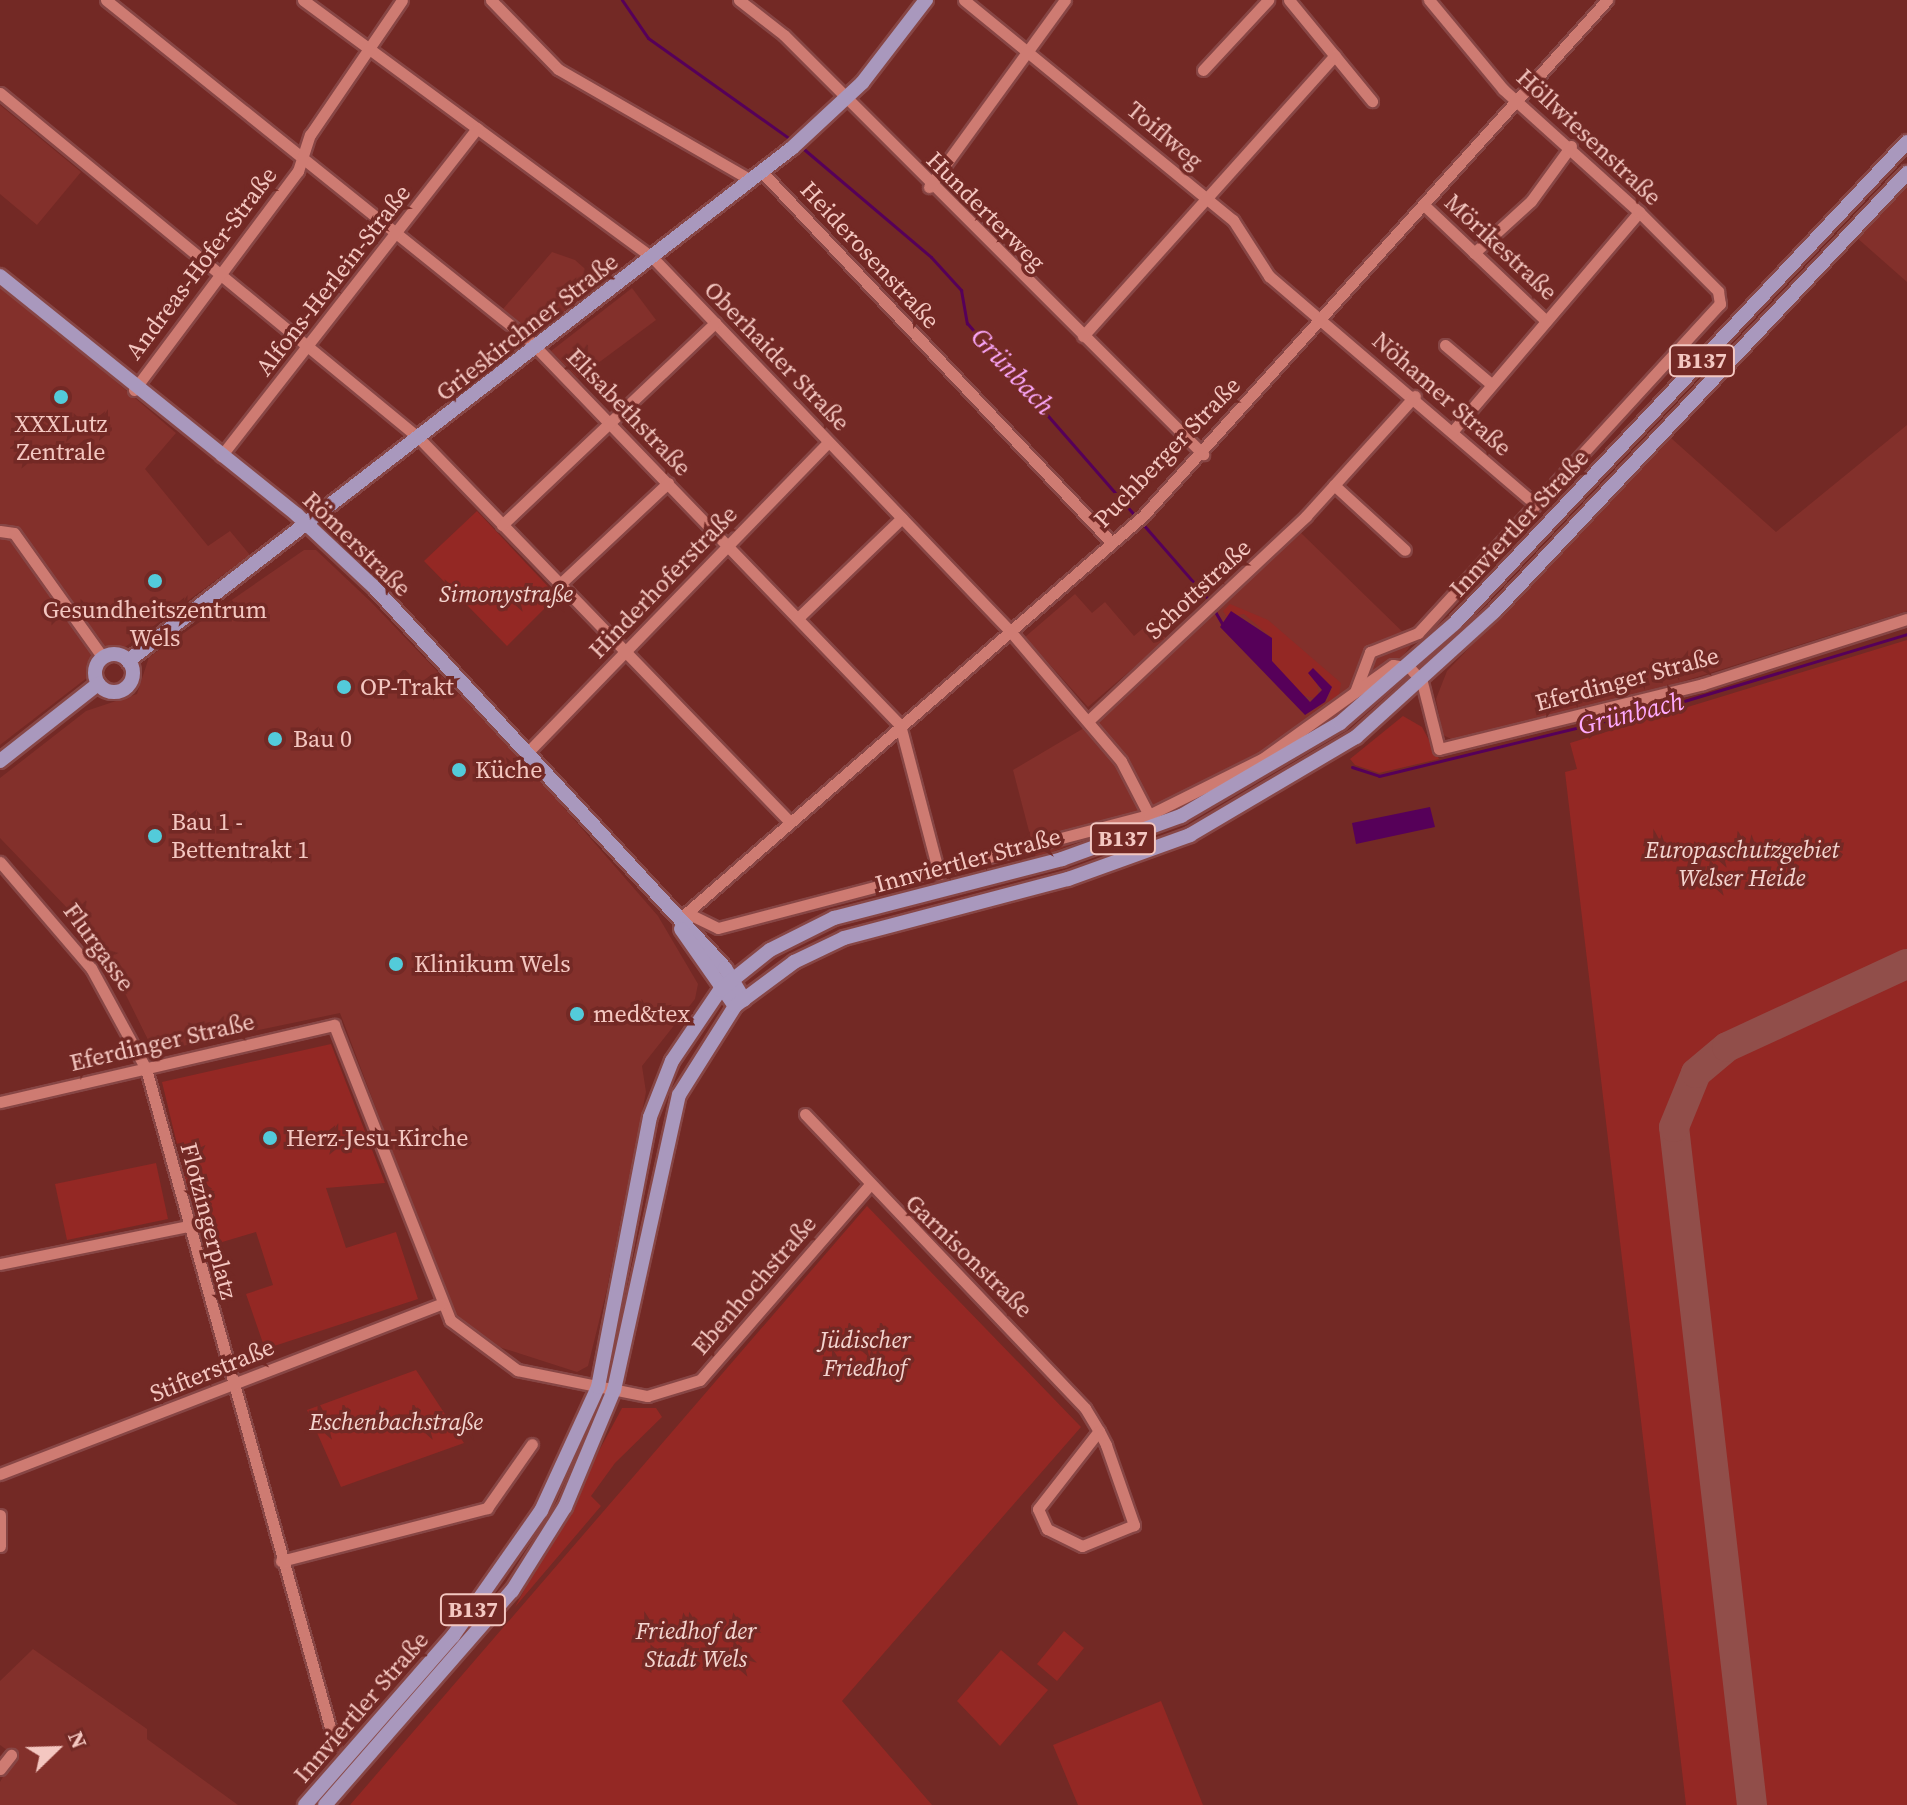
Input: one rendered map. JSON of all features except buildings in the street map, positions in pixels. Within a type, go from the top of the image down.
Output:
[{"type":"main road","name":"Grieskirchner Straße","points":[[128,661],[309,525],[792,148],[845,101],[926,0]]},
{"type":"main road","name":"Innviertler Straße","points":[[305,1805],[492,1586],[541,1511],[598,1387],[650,1117],[672,1061],[720,990],[770,950],[834,918],[1062,859],[1181,816],[1286,760],[1410,668],[1907,142]]},
{"type":"main road","name":"Innviertler Straße","points":[[325,1805],[512,1591],[565,1507],[614,1390],[642,1285],[670,1122],[691,1069],[739,1003],[794,962],[844,938],[1068,879],[1190,835],[1309,770],[1422,682],[1907,173]]},
{"type":"main road","name":"Römerstraße","points":[[0,276],[134,390],[309,525],[682,917],[734,979],[739,1003]]},
{"type":"main road","points":[[0,761],[98,684],[103,658],[128,661],[133,672],[125,689],[98,684]]},
{"type":"main road","name":"Römerstraße","points":[[682,917],[720,990],[739,1003]]},
{"type":"street","name":"Elisabethstraße","points":[[106,0],[536,348],[900,725],[939,874]]},
{"type":"street","name":"Oberhaider Straße","points":[[303,0],[653,258],[1010,631],[1088,721],[1149,815]]},
{"type":"street","name":"Andreas-Hofer-Straße","points":[[134,390],[302,156],[368,47],[402,0]]},
{"type":"street","name":"Heiderosenstraße","points":[[491,0],[558,69],[756,176],[1111,542]]},
{"type":"street","name":"Hunderterweg","points":[[739,0],[1203,454]]},
{"type":"street","name":"Toiflweg","points":[[964,0],[1233,220],[1269,276],[1321,320]]},
{"type":"street","points":[[929,187],[1065,0]]},
{"type":"street","points":[[1203,70],[1268,0]]},
{"type":"street","points":[[1289,0],[1372,101]]},
{"type":"street","name":"Höllwiesenstraße","points":[[1429,0],[1520,104],[1571,146],[1718,291],[1720,304],[1534,503]]},
{"type":"street","name":"Puchberger Straße","points":[[682,917],[1139,518],[1203,454],[1321,320],[1520,104],[1607,0]]},
{"type":"street","points":[[1083,336],[1335,55]]},
{"type":"street","points":[[0,93],[419,438],[789,821]]},
{"type":"street","name":"Alfons-Herlein-Straße","points":[[221,456],[311,348],[477,128]]},
{"type":"street","points":[[1474,253],[1531,201],[1571,146]]},
{"type":"street","name":"Mörikestraße","points":[[1425,206],[1546,321]]},
{"type":"street","points":[[1452,432],[1639,212]]},
{"type":"street","name":"Nöhamer Straße","points":[[1321,320],[1415,396],[1534,503]]},
{"type":"street","points":[[502,525],[715,323]]},
{"type":"street","points":[[1445,345],[1491,384]]},
{"type":"street","name":"Schottstraße","points":[[1088,721],[1217,602],[1334,485],[1415,396]]},
{"type":"street","name":"Hinderhoferstraße","points":[[528,752],[828,442]]},
{"type":"street","points":[[560,584],[668,483]]},
{"type":"street","points":[[1334,485],[1405,550]]},
{"type":"street","points":[[1349,700],[1370,652],[1418,633],[1534,503]]},
{"type":"street","points":[[798,618],[902,518]]},
{"type":"street","points":[[0,531],[14,533],[103,658]]},
{"type":"street","name":"Eferdinger Straße","points":[[1410,668],[1422,682],[1439,749],[1703,684],[1907,619]]},
{"type":"street","points":[[682,917],[718,928],[939,874],[1149,815],[1262,759],[1349,700],[1393,665],[1410,668]]},
{"type":"street","name":"Flurgasse","points":[[0,862],[91,968],[146,1069]]},
{"type":"street","name":"Eferdinger Straße","points":[[0,1102],[334,1025],[440,1304]]},
{"type":"street","name":"Flotzingerplatz","points":[[146,1069],[231,1385]]},
{"type":"street","name":"Garnisonstraße","points":[[805,1114],[868,1187],[1066,1382],[1099,1431],[1134,1525],[1082,1546],[1047,1529],[1038,1509],[1099,1431]]},
{"type":"street","name":"Ebenhochstraße","points":[[440,1304],[490,1356],[546,1379],[663,1395],[700,1380],[868,1187]]},
{"type":"street","points":[[0,1264],[188,1226]]},
{"type":"street","name":"Stifterstraße","points":[[0,1474],[440,1304]]},
{"type":"street","points":[[231,1385],[335,1745]]},
{"type":"street","points":[[281,1561],[487,1508],[532,1444]]},
{"type":"street","points":[[0,1515],[0,1546]]},
{"type":"street","points":[[0,1769],[11,1755]]},
{"type":"shaded area","points":[[0,105],[81,172],[37,225],[0,194]]},
{"type":"shaded area","points":[[1907,184],[1907,282],[1856,237]]},
{"type":"shaded area","points":[[552,252],[575,260],[601,283],[535,334],[503,309]]},
{"type":"shaded area","points":[[0,283],[176,433],[145,469],[208,546],[230,531],[250,555],[121,650],[92,655],[88,677],[0,745]]},
{"type":"shaded area","points":[[632,288],[656,320],[578,378],[551,351]]},
{"type":"shaded area","points":[[1907,425],[1907,611],[1665,687],[1457,742],[1443,735],[1436,699],[1447,671],[1671,438],[1776,532]]},
{"type":"shaded area","points":[[1300,532],[1413,642],[1394,669],[1223,788],[1036,858],[1013,770],[1084,728]]},
{"type":"shaded area","name":"Klinikum Wels","points":[[304,550],[316,550],[371,602],[525,763],[658,916],[698,984],[695,999],[642,1066],[646,1092],[607,1289],[588,1366],[577,1372],[487,1343],[452,1310],[340,1013],[154,1052],[119,981],[71,912],[0,838],[0,778],[86,711],[137,694],[149,657]]},
{"type":"shaded area","points":[[1075,594],[1092,613],[1105,602],[1134,636],[1149,623],[1167,639],[1088,707],[1025,637]]},
{"type":"shaded area","points":[[1231,611],[1272,638],[1272,661],[1310,702],[1322,690],[1308,673],[1313,668],[1332,687],[1325,702],[1305,715],[1220,627]]},
{"type":"shaded area","points":[[1430,807],[1435,827],[1356,844],[1352,823]]},
{"type":"shaded area","points":[[33,1649],[147,1729],[147,1739],[238,1805],[0,1805],[0,1782],[15,1756],[0,1745],[0,1681]]},
{"type":"green space","name":"Simonystraße","points":[[477,511],[557,596],[507,646],[424,561]]},
{"type":"green space","points":[[1230,604],[1268,620],[1341,683],[1339,695],[1327,706],[1332,687],[1317,682],[1319,699],[1300,695],[1272,661],[1272,638],[1244,614],[1227,617],[1223,611]]},
{"type":"green space","name":"Europaschutzgebiet Welser Heide","points":[[1907,640],[1907,1805],[1686,1805],[1565,772],[1577,769],[1570,743]]},
{"type":"green space","points":[[1403,716],[1422,727],[1439,759],[1379,773],[1355,765],[1350,759]]},
{"type":"green space","points":[[331,1044],[385,1183],[326,1188],[346,1248],[396,1232],[418,1299],[265,1349],[246,1294],[273,1285],[256,1232],[202,1248],[162,1082]]},
{"type":"green space","points":[[156,1163],[168,1219],[67,1240],[55,1184]]},
{"type":"green space","name":"Friedhof der Stadt Wels","points":[[867,1206],[1081,1427],[842,1701],[932,1805],[350,1805]]},
{"type":"green space","name":"Eschenbachstraße","points":[[416,1370],[464,1443],[341,1487],[307,1410]]},
{"type":"green space","points":[[622,1408],[656,1408],[662,1417],[615,1463],[591,1496],[601,1506],[515,1607]]},
{"type":"green space","points":[[1064,1631],[1084,1648],[1057,1681],[1037,1664]]},
{"type":"green space","points":[[1001,1650],[1048,1690],[1000,1746],[957,1701]]},
{"type":"green space","points":[[1161,1701],[1203,1805],[1078,1805],[1053,1745]]},
{"type":"waterway","name":"Grünbach","points":[[622,0],[648,38],[793,141]]},
{"type":"waterway","name":"Grünbach","points":[[799,145],[931,257],[961,290],[967,323],[1136,517]]},
{"type":"waterway","name":"Grünbach","points":[[1141,522],[1210,601]]},
{"type":"waterway","name":"Grünbach","points":[[1213,608],[1223,625]]},
{"type":"waterway","name":"Grünbach","points":[[1352,767],[1379,776],[1674,704],[1907,634]]},
{"type":"taxiway","points":[[1752,1805],[1674,1127],[1696,1073],[1727,1047],[1907,964]]},
{"type":"place","name":"XXXLutz Zentrale","points":[[61,397]]},
{"type":"place","name":"Gesundheitszentrum Wels","points":[[155,581]]},
{"type":"place","name":"OP-Trakt","points":[[344,687]]},
{"type":"place","name":"Bau 0","points":[[275,739]]},
{"type":"place","name":"Küche","points":[[459,770]]},
{"type":"place","name":"Bau 1 - Bettentrakt 1","points":[[155,836]]},
{"type":"place","name":"Klinikum Wels","points":[[396,964]]},
{"type":"place","name":"med&tex","points":[[577,1014]]},
{"type":"place","name":"Herz-Jesu-Kirche","points":[[270,1138]]},
{"type":"park label","name":"Jüdischer Friedhof","points":[[865,1354]]}]
